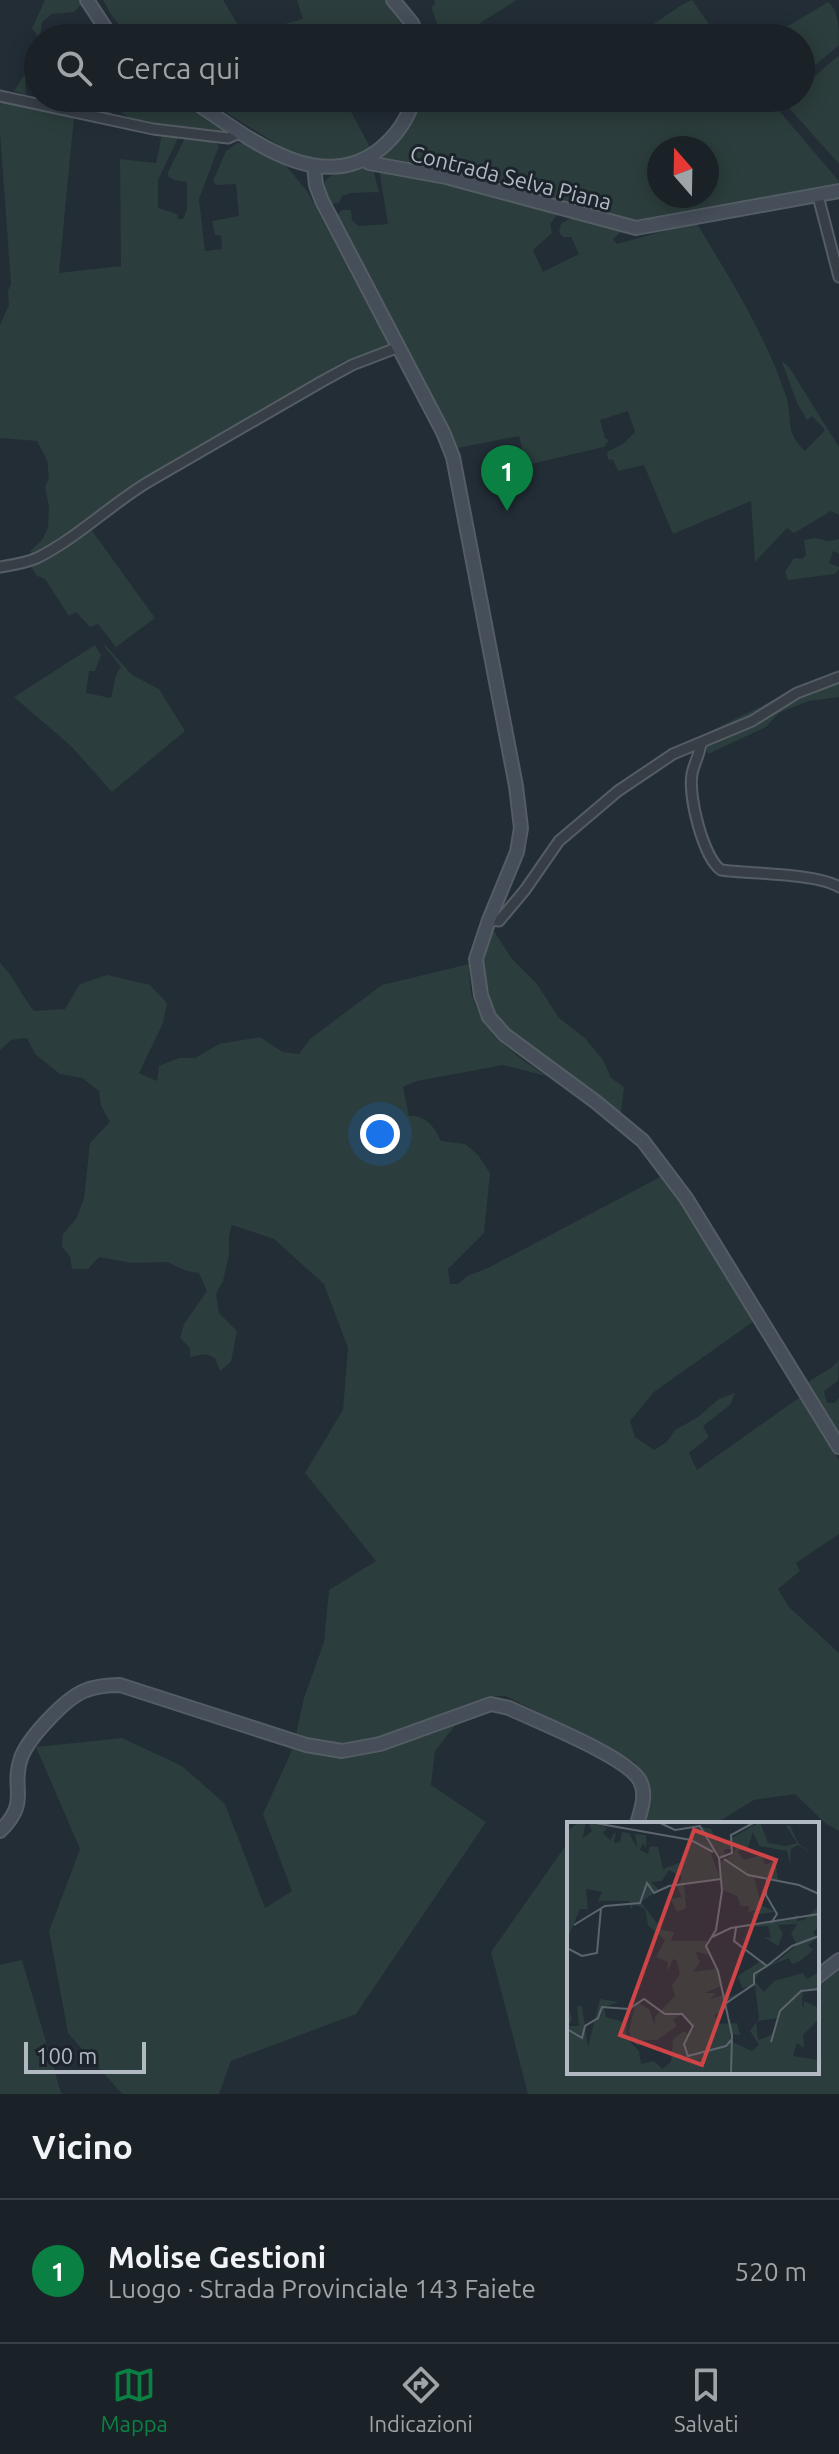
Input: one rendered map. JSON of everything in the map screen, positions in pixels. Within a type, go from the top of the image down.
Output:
[{"type":"main road","points":[[87,0],[103,24]]},
{"type":"main road","points":[[393,0],[412,24]]},
{"type":"main road","points":[[210,112],[290,159],[314,166],[344,165],[364,159],[394,135],[409,112]]},
{"type":"main road","name":"Contrada Selva Piana","points":[[364,159],[369,163],[446,177],[636,228],[839,191]]},
{"type":"main road","points":[[314,166],[322,201],[443,432],[453,457],[516,786],[521,828],[520,840],[476,959],[481,995],[489,1017],[505,1035],[643,1141],[686,1198],[839,1447]]},
{"type":"main road","points":[[0,1831],[16,1815],[21,1758],[36,1734],[80,1692],[99,1685],[120,1685],[306,1745],[342,1751],[380,1744],[491,1704],[509,1708],[611,1757],[633,1771],[641,1784],[644,1800],[638,1822]]},
{"type":"main road","points":[[819,1975],[839,1960]]},
{"type":"street","points":[[0,96],[24,101]]},
{"type":"street","points":[[74,112],[153,129],[228,138],[241,132]]},
{"type":"street","points":[[818,196],[839,277]]},
{"type":"street","points":[[0,567],[34,560],[122,497],[352,365],[399,347]]},
{"type":"street","points":[[489,920],[499,921],[513,908],[559,841],[589,813],[659,762],[752,721],[797,693],[839,677]]},
{"type":"street","points":[[701,743],[691,785],[697,819],[714,865],[721,870],[814,879],[832,882],[839,887]]},
{"type":"shaded area","points":[[45,0],[82,0],[83,3],[74,12],[52,14],[42,24],[34,24]]},
{"type":"shaded area","points":[[103,0],[223,0],[237,24],[119,24]]},
{"type":"shaded area","points":[[297,0],[387,0],[405,22],[285,24],[303,19]]},
{"type":"shaded area","points":[[434,0],[517,0],[478,24],[437,24],[431,7],[435,5]]},
{"type":"shaded area","points":[[692,0],[709,24],[654,24]]},
{"type":"shaded area","points":[[828,2],[836,15],[839,45],[815,65],[815,24],[792,24]]},
{"type":"shaded area","points":[[838,56],[839,164],[793,112],[815,112],[815,76]]},
{"type":"shaded area","points":[[24,76],[24,94],[14,91]]},
{"type":"shaded area","points":[[0,99],[24,103],[24,112],[56,112],[74,117],[59,273],[121,266],[120,159],[156,163],[162,134],[179,136],[158,180],[158,208],[177,214],[178,219],[183,219],[187,209],[187,182],[174,180],[168,172],[185,138],[214,140],[219,146],[199,199],[205,251],[222,249],[221,236],[215,235],[212,221],[239,216],[236,184],[216,185],[213,181],[226,151],[237,143],[250,144],[283,162],[307,191],[390,347],[344,361],[131,486],[85,521],[155,618],[116,647],[98,624],[90,627],[76,612],[69,616],[45,579],[37,576],[29,564],[37,562],[30,551],[42,540],[48,528],[47,460],[37,441],[0,438],[0,325],[9,305],[11,284]]},
{"type":"shaded area","points":[[122,112],[204,112],[228,127],[229,131],[187,131],[154,126]]},
{"type":"shaded area","points":[[351,112],[371,149],[338,160],[303,160],[227,113]]},
{"type":"shaded area","points":[[415,112],[780,112],[839,181],[837,186],[640,224],[448,172],[378,160],[403,136]]},
{"type":"shaded area","points":[[373,169],[379,192],[351,193],[342,196],[339,203],[331,204],[323,184],[327,179],[341,172]]},
{"type":"shaded area","points":[[379,169],[446,181],[557,215],[550,224],[552,233],[533,250],[543,272],[579,254],[571,237],[563,237],[559,232],[561,224],[573,217],[623,230],[613,239],[617,244],[696,222],[768,350],[786,396],[794,437],[805,451],[825,430],[812,416],[807,420],[781,360],[789,367],[839,447],[839,515],[831,511],[794,533],[787,528],[755,562],[751,501],[673,534],[644,465],[618,471],[613,460],[608,459],[607,452],[623,444],[635,432],[628,411],[600,420],[605,438],[609,440],[604,447],[526,465],[519,436],[458,448],[337,215],[342,210],[351,210],[352,220],[358,226],[388,224]]},
{"type":"shaded area","points":[[839,539],[839,554],[833,551],[829,563],[839,569],[835,574],[788,580],[785,572],[794,558],[802,559],[806,555],[804,540]]},
{"type":"shaded area","points":[[95,645],[101,655],[95,671],[89,671],[86,693],[111,698],[121,667],[105,645],[132,675],[159,689],[185,731],[112,792],[71,746],[14,697]]},
{"type":"shaded area","points":[[839,672],[839,697],[809,701],[779,713],[766,727],[708,754],[702,735]]},
{"type":"shaded area","points":[[494,931],[512,959],[537,984],[559,1018],[585,1038],[603,1060],[611,1078],[624,1087],[621,1113],[520,1040],[498,1019],[487,998],[483,975],[486,952]]},
{"type":"shaded area","points":[[0,963],[34,1011],[65,1009],[80,984],[107,975],[150,985],[167,1003],[163,1023],[139,1073],[157,1081],[159,1066],[179,1058],[195,1058],[219,1044],[260,1037],[283,1052],[299,1054],[310,1039],[382,985],[469,964],[471,992],[484,1022],[512,1051],[546,1076],[503,1065],[417,1081],[403,1087],[409,1116],[429,1122],[441,1141],[465,1144],[478,1155],[490,1173],[484,1233],[448,1269],[450,1284],[458,1284],[467,1276],[488,1268],[662,1176],[692,1217],[754,1321],[654,1392],[630,1421],[635,1437],[654,1450],[667,1442],[675,1430],[698,1417],[719,1399],[735,1393],[730,1405],[703,1426],[709,1437],[689,1453],[697,1470],[800,1397],[839,1460],[839,1534],[796,1563],[800,1571],[778,1589],[789,1607],[839,1653],[839,1831],[825,1823],[795,1794],[754,1800],[718,1822],[644,1822],[649,1800],[647,1783],[635,1762],[506,1696],[489,1696],[458,1722],[435,1751],[431,1785],[486,1822],[356,2014],[231,2061],[219,2094],[122,2094],[68,2033],[49,1931],[80,1849],[36,1747],[122,1738],[182,1766],[225,1804],[265,1908],[292,1891],[263,1814],[293,1748],[304,1698],[324,1642],[329,1590],[376,1561],[305,1473],[343,1410],[348,1348],[324,1284],[274,1239],[232,1225],[223,1281],[216,1294],[219,1313],[237,1331],[231,1362],[220,1371],[215,1358],[206,1354],[190,1357],[190,1348],[180,1338],[184,1324],[207,1291],[199,1273],[167,1262],[132,1263],[99,1257],[88,1269],[72,1269],[70,1257],[62,1247],[63,1234],[76,1219],[84,1198],[90,1143],[110,1122],[101,1106],[99,1091],[82,1078],[60,1074],[35,1054],[27,1038],[11,1040],[0,1050]]},
{"type":"shaded area","points":[[839,1360],[838,1381],[824,1391],[827,1403],[835,1403],[839,1398],[839,1436],[806,1383]]},
{"type":"shaded area","points":[[564,1848],[567,1849],[567,2074],[819,2074],[819,1966],[839,1954],[839,2094],[528,2094],[491,1952]]},
{"type":"shaded area","points":[[22,1960],[62,2094],[0,2094],[0,1965]]},
{"type":"place","name":"Molise Gestioni","points":[[507,511]]}]
